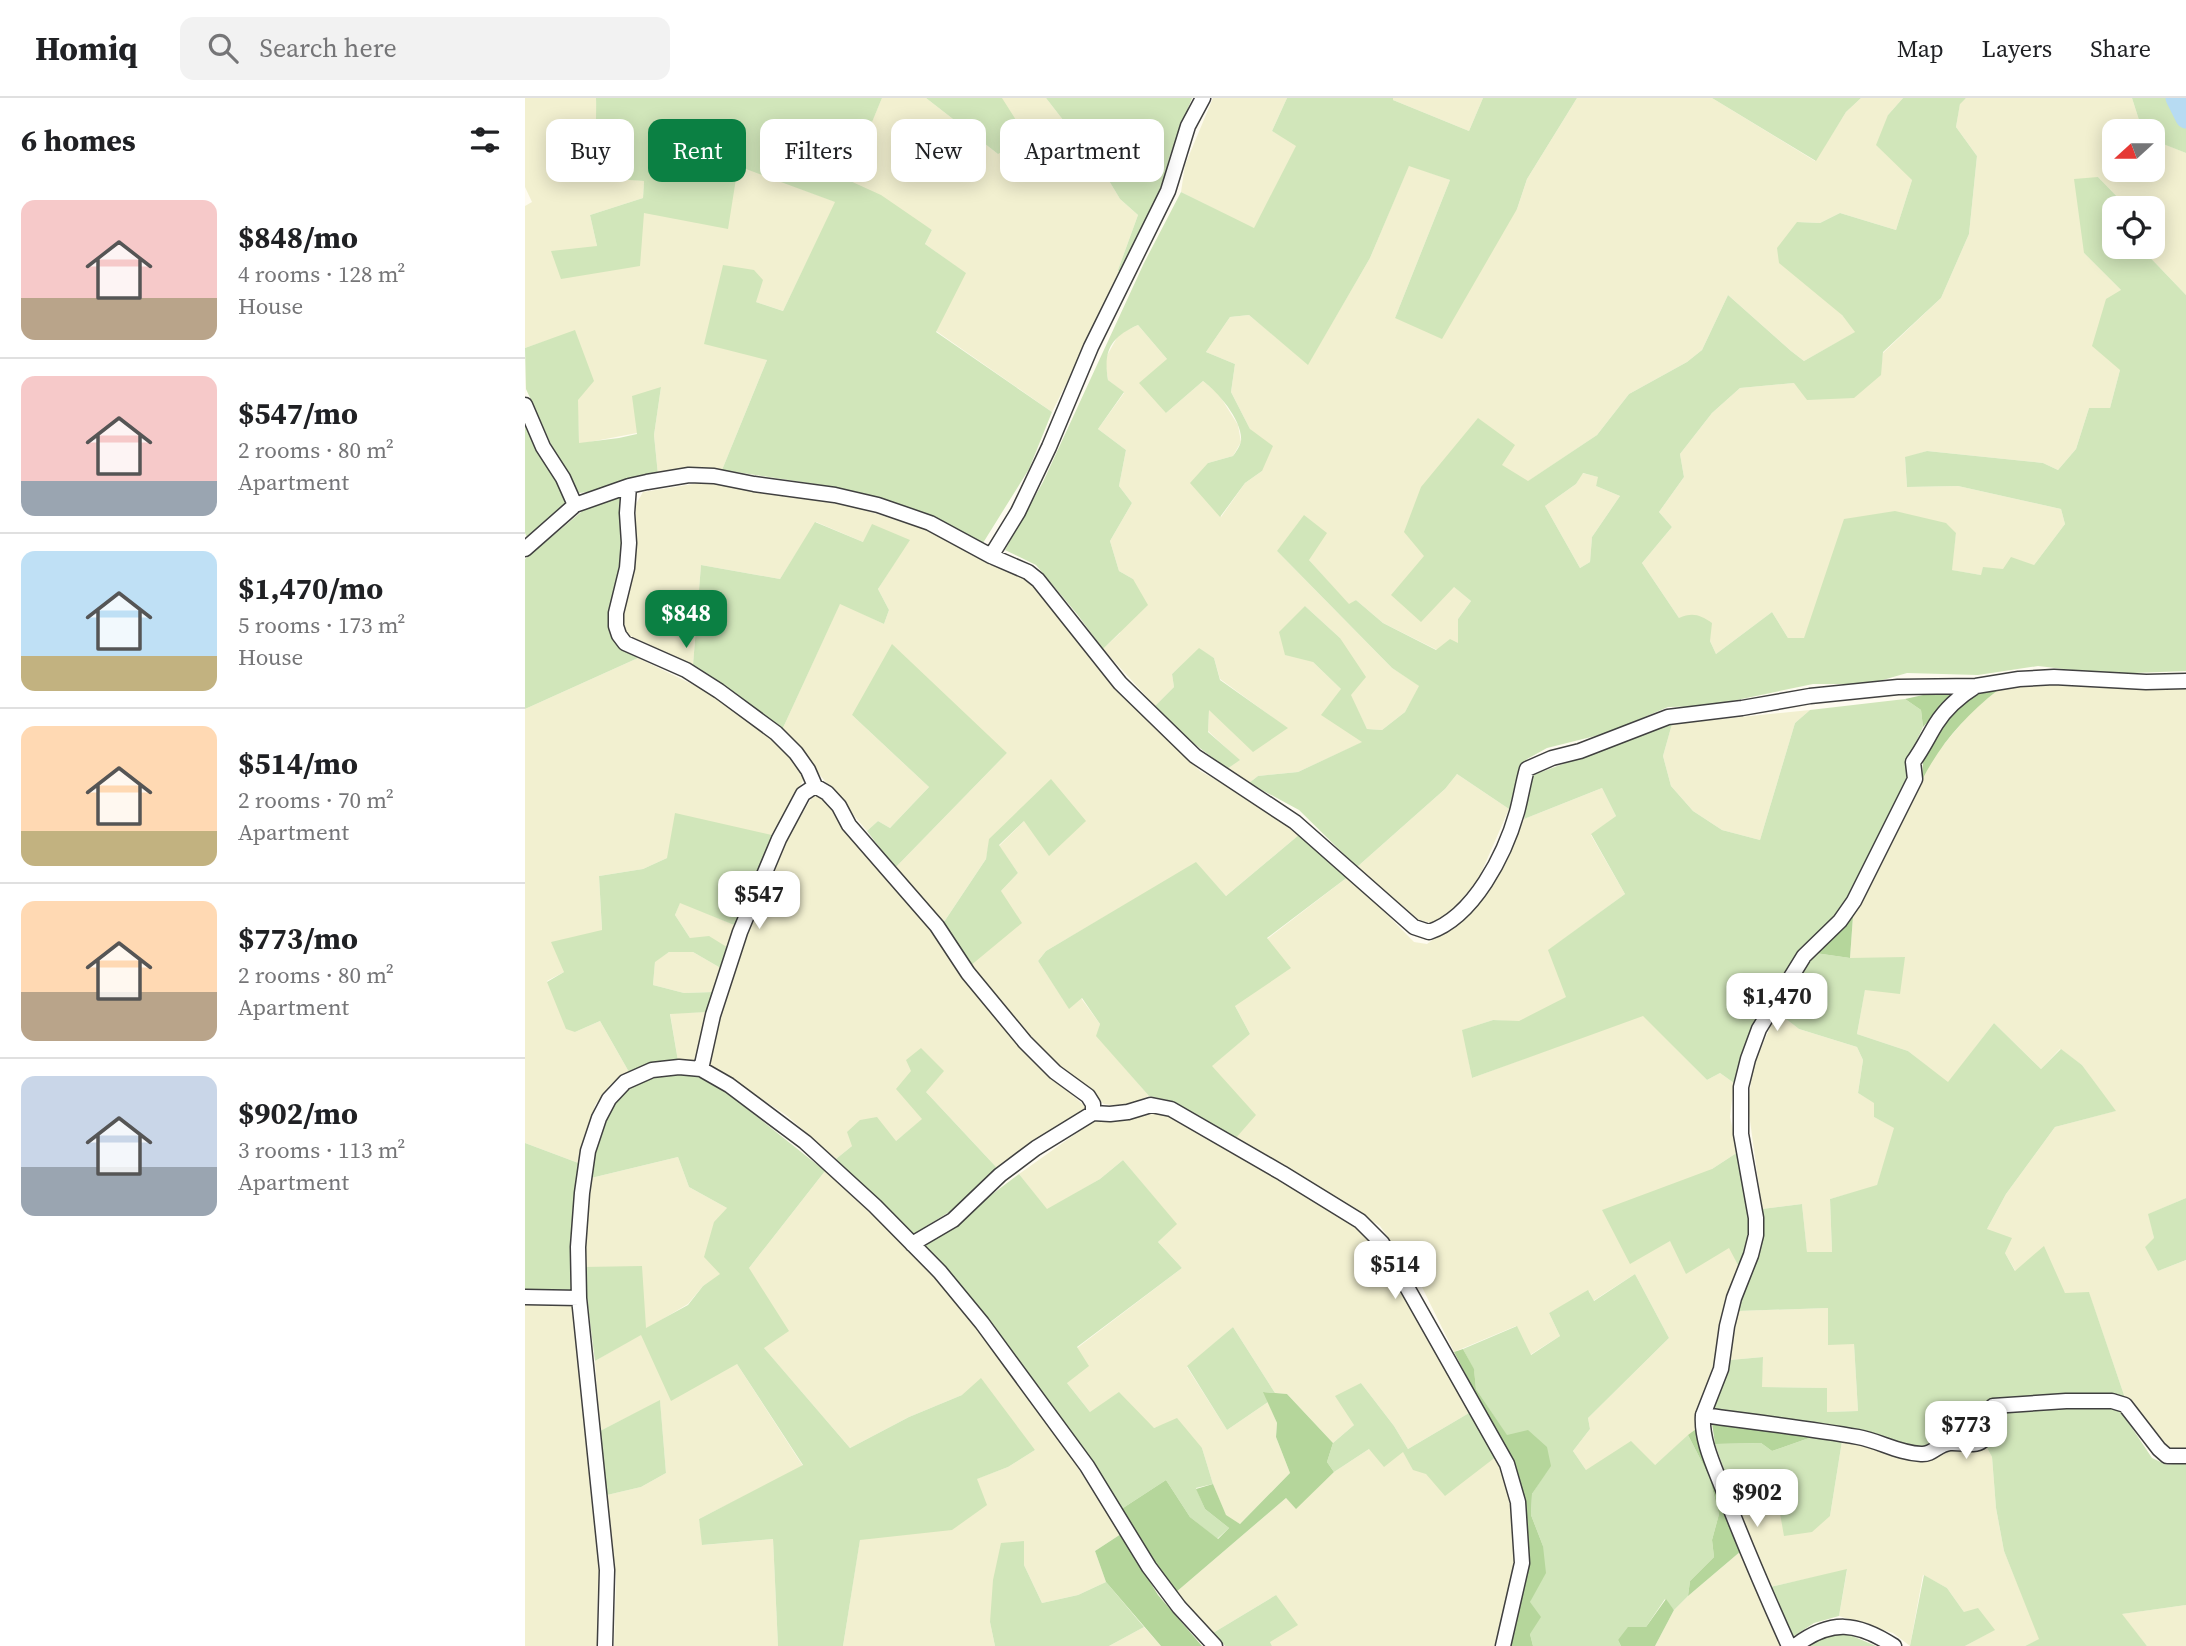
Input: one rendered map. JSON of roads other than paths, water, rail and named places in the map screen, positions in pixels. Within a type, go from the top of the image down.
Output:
[{"type":"street","points":[[991,556],[1018,512],[1091,347],[1168,191],[1188,126],[1203,98]]},
{"type":"street","points":[[525,405],[543,447],[563,478],[575,505]]},
{"type":"street","points":[[525,550],[575,505],[629,486],[689,475],[714,476],[835,495],[879,505],[930,523],[991,556],[1028,572],[1038,580],[1120,684],[1195,755],[1295,822],[1414,927],[1429,932],[1446,924],[1475,898],[1499,859],[1517,811],[1527,769],[1668,717],[1810,696],[1898,687],[1976,686],[2054,677],[2146,682],[2186,681]]},
{"type":"street","points":[[629,486],[627,568],[616,613],[619,635],[625,643],[686,670],[719,691],[776,733],[796,753],[815,786],[827,793],[839,806],[849,825],[937,926],[968,973],[1025,1042],[1055,1072],[1088,1096],[1093,1104],[1093,1113]]},
{"type":"street","points":[[1789,1646],[1748,1554],[1706,1443],[1703,1415],[1721,1369],[1734,1298],[1756,1235],[1756,1218],[1741,1134],[1741,1087],[1759,1029],[1804,956],[1840,921],[1854,901],[1915,779],[1913,762],[1925,747],[1937,722],[1957,699],[1976,686]]},
{"type":"street","points":[[701,1069],[713,1015],[740,932],[779,839],[803,794],[815,786]]},
{"type":"street","points":[[605,1646],[607,1570],[579,1298],[578,1247],[582,1193],[588,1150],[609,1099],[625,1082],[652,1070],[680,1067],[701,1069],[729,1085],[805,1142],[875,1206],[940,1272],[982,1322],[1087,1466],[1149,1567],[1179,1607],[1215,1646]]},
{"type":"street","points":[[912,1244],[953,1220],[1000,1175],[1036,1148],[1093,1113],[1128,1112],[1151,1105],[1171,1109],[1360,1221],[1383,1243],[1507,1464],[1518,1502],[1522,1563],[1503,1646]]},
{"type":"street","points":[[525,1297],[579,1298]]},
{"type":"street","points":[[1703,1415],[1858,1437],[1921,1454],[1934,1451],[1947,1443],[1982,1441],[1985,1436],[1985,1419],[1993,1406],[2112,1401],[2125,1405],[2167,1456],[2186,1456]]},
{"type":"street","points":[[1794,1646],[1809,1635],[1837,1625],[1881,1637],[1894,1646]]},
{"type":"waterway","points":[[2176,98],[2186,118]]}]
